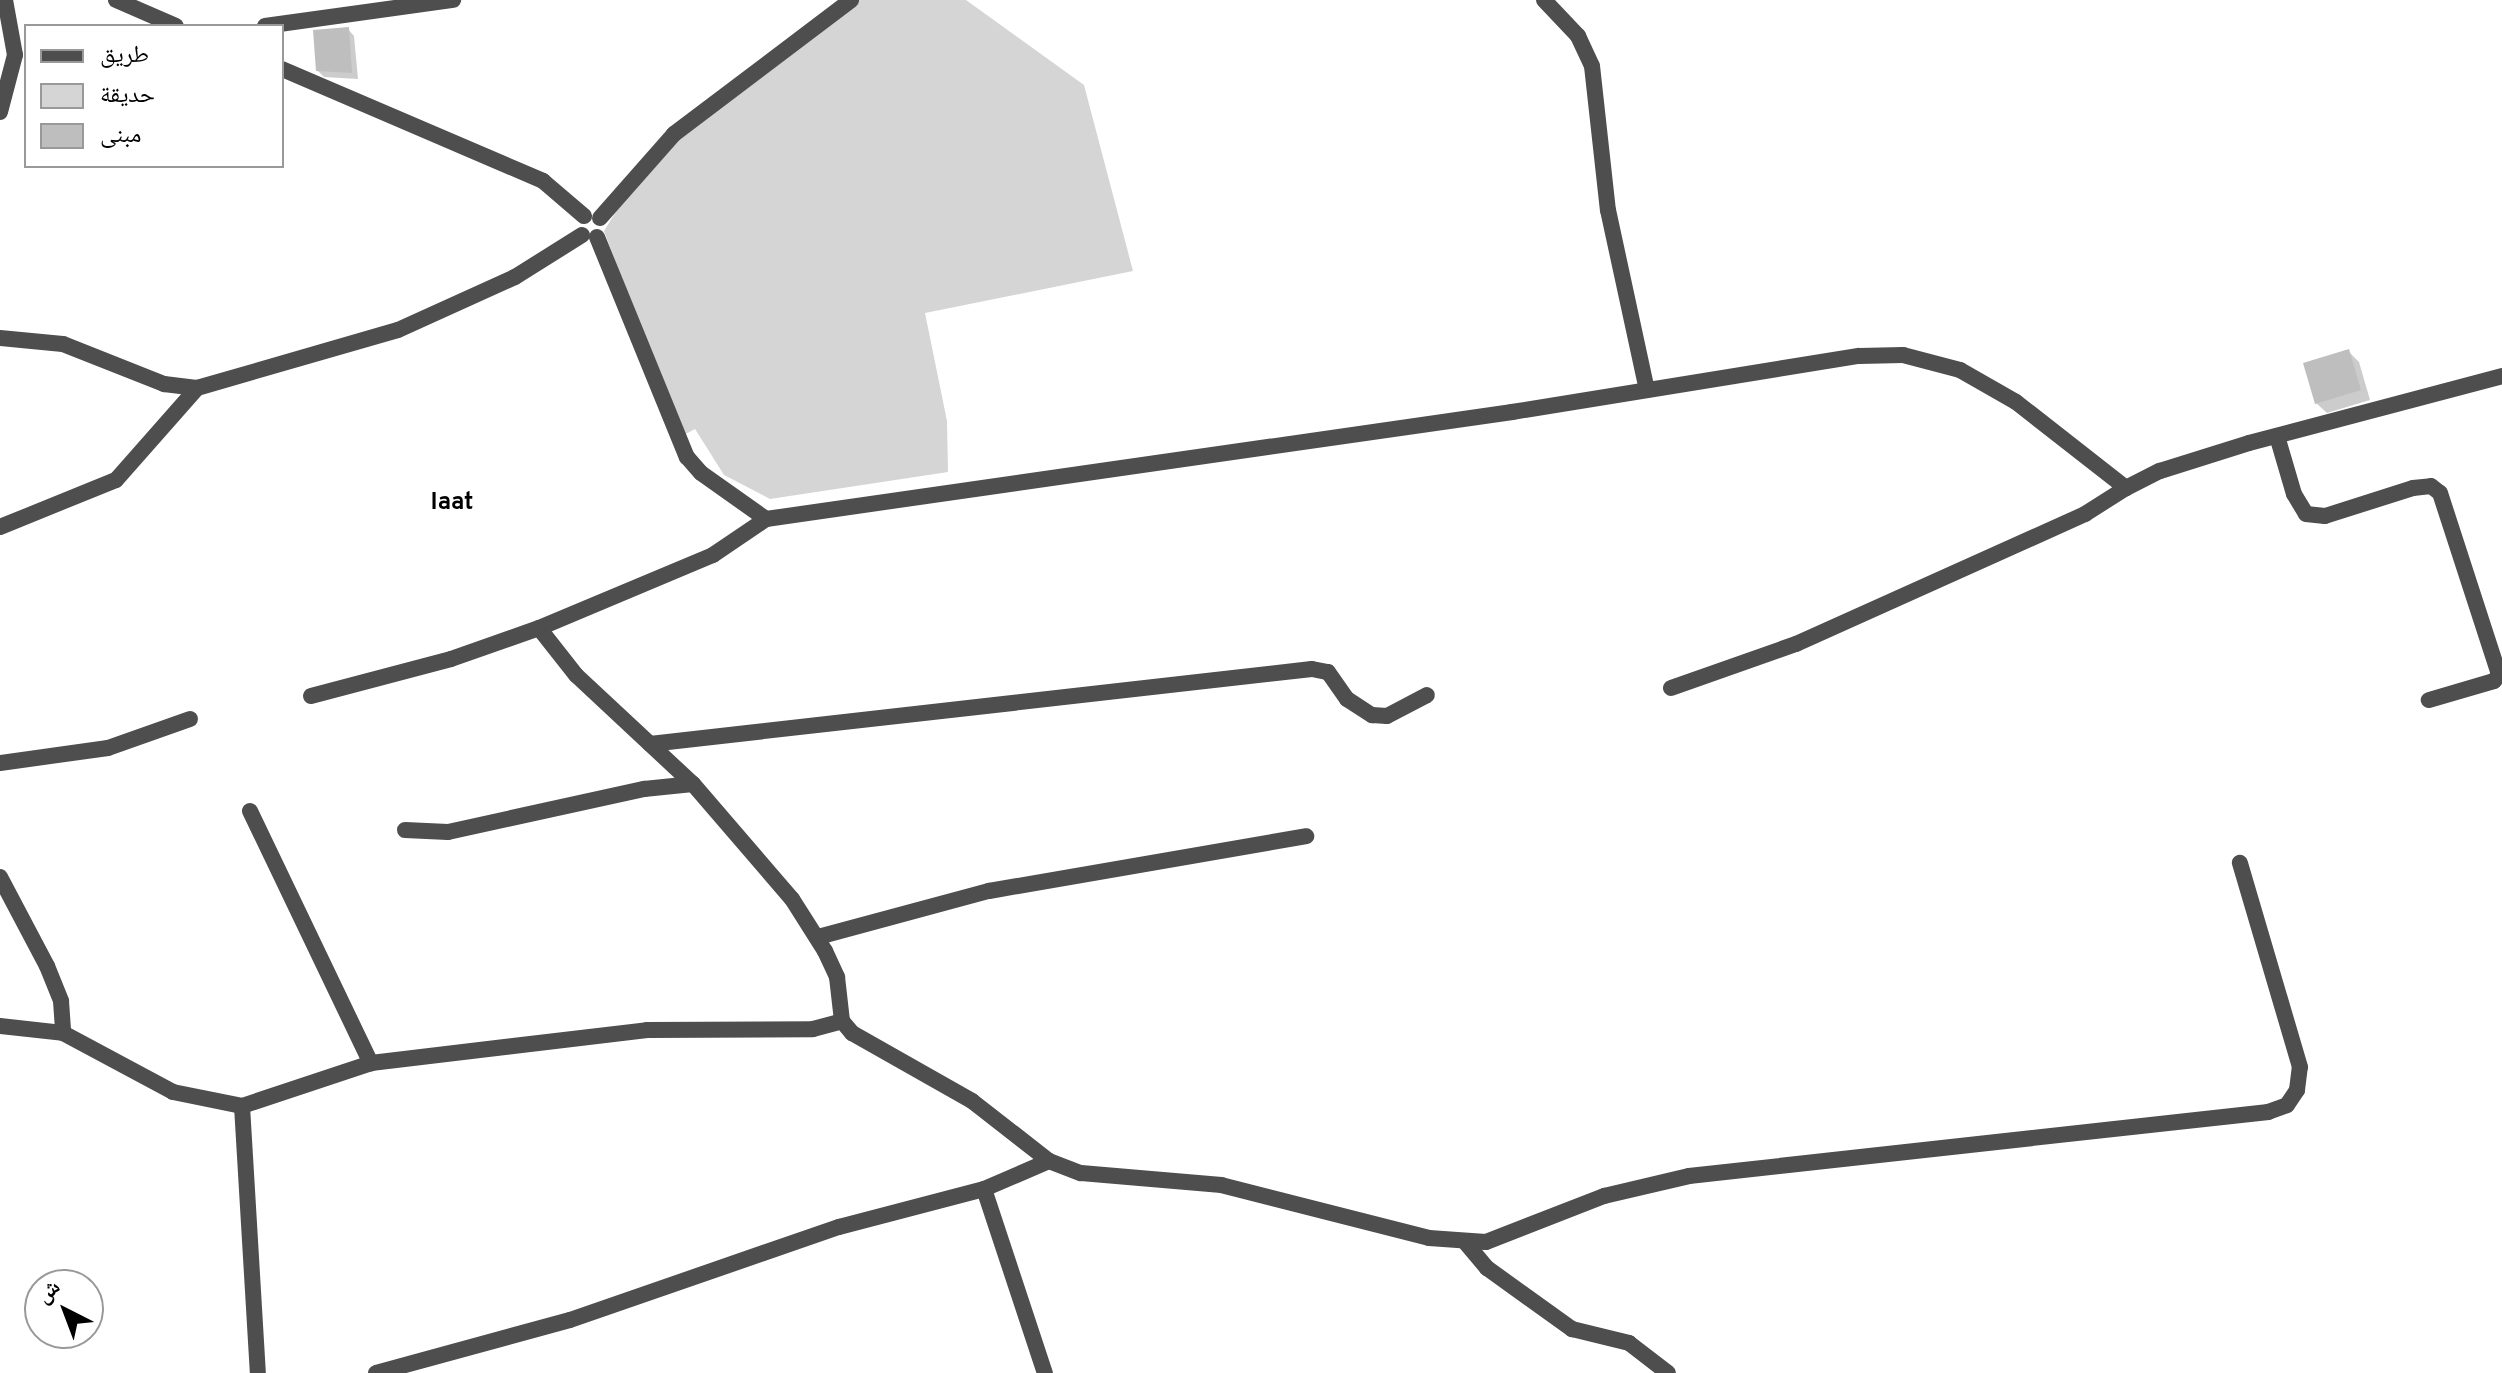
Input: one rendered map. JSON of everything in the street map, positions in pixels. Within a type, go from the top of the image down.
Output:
[{"type":"street","points":[[0,112],[15,55],[5,0]]},
{"type":"street","points":[[116,0],[171,24]]},
{"type":"street","points":[[279,24],[453,0]]},
{"type":"street","points":[[766,519],[701,473],[687,457],[589,236],[578,225],[592,217],[674,134],[851,0]]},
{"type":"street","points":[[1544,0],[1578,36],[1592,66],[1608,210],[1647,390]]},
{"type":"street","points":[[284,70],[543,181],[592,217]]},
{"type":"street","points":[[0,338],[63,344],[164,384],[197,388],[398,330],[515,277],[589,236]]},
{"type":"street","points":[[311,696],[451,659],[539,628],[713,555],[766,519],[1859,356],[1931,359],[2016,402],[2126,488]]},
{"type":"street","points":[[1671,688],[1796,644],[2085,514],[2160,471],[2277,436],[2502,376]]},
{"type":"street","points":[[0,527],[116,480],[197,388]]},
{"type":"street","points":[[2277,436],[2294,494],[2312,516],[2413,488],[2431,486],[2440,493],[2499,675],[2494,681],[2429,700]]},
{"type":"street","points":[[539,628],[576,675],[693,784],[755,852],[818,937],[837,977],[842,1021],[863,1043],[921,1070],[994,1116],[1049,1161],[1081,1173],[1221,1185],[1429,1238],[1486,1242],[1638,1186],[1715,1172],[2268,1112],[2287,1105],[2297,1090],[2300,1067],[2240,863]]},
{"type":"street","points":[[650,744],[1312,669],[1328,672],[1354,706],[1372,715],[1387,716],[1427,695]]},
{"type":"street","points":[[0,763],[108,748],[190,719]]},
{"type":"street","points":[[405,830],[448,832],[644,789],[693,784]]},
{"type":"street","points":[[250,811],[371,1063]]},
{"type":"street","points":[[818,937],[989,891],[1306,836]]},
{"type":"street","points":[[0,877],[47,966],[61,1001],[63,1033]]},
{"type":"street","points":[[0,1026],[63,1033],[173,1092],[242,1106],[371,1063],[647,1030],[813,1029],[842,1021]]},
{"type":"street","points":[[242,1106],[258,1373]]},
{"type":"street","points":[[376,1373],[570,1320],[839,1227],[984,1189],[1049,1161]]},
{"type":"street","points":[[984,1189],[1045,1373]]},
{"type":"street","points":[[1466,1243],[1487,1268],[1572,1329],[1629,1343],[1668,1373]]},
{"type":"green space","points":[[857,0],[966,0],[1084,85],[1133,271],[925,313],[947,421],[948,472],[770,499],[724,475],[695,429],[682,436],[604,231],[643,168]]},
{"type":"building","points":[[349,27],[352,73],[316,71],[313,30]]},
{"type":"building","points":[[2349,349],[2361,390],[2315,404],[2303,363]]},
{"type":"district","name":"Iaat","points":[[452,504]]}]
